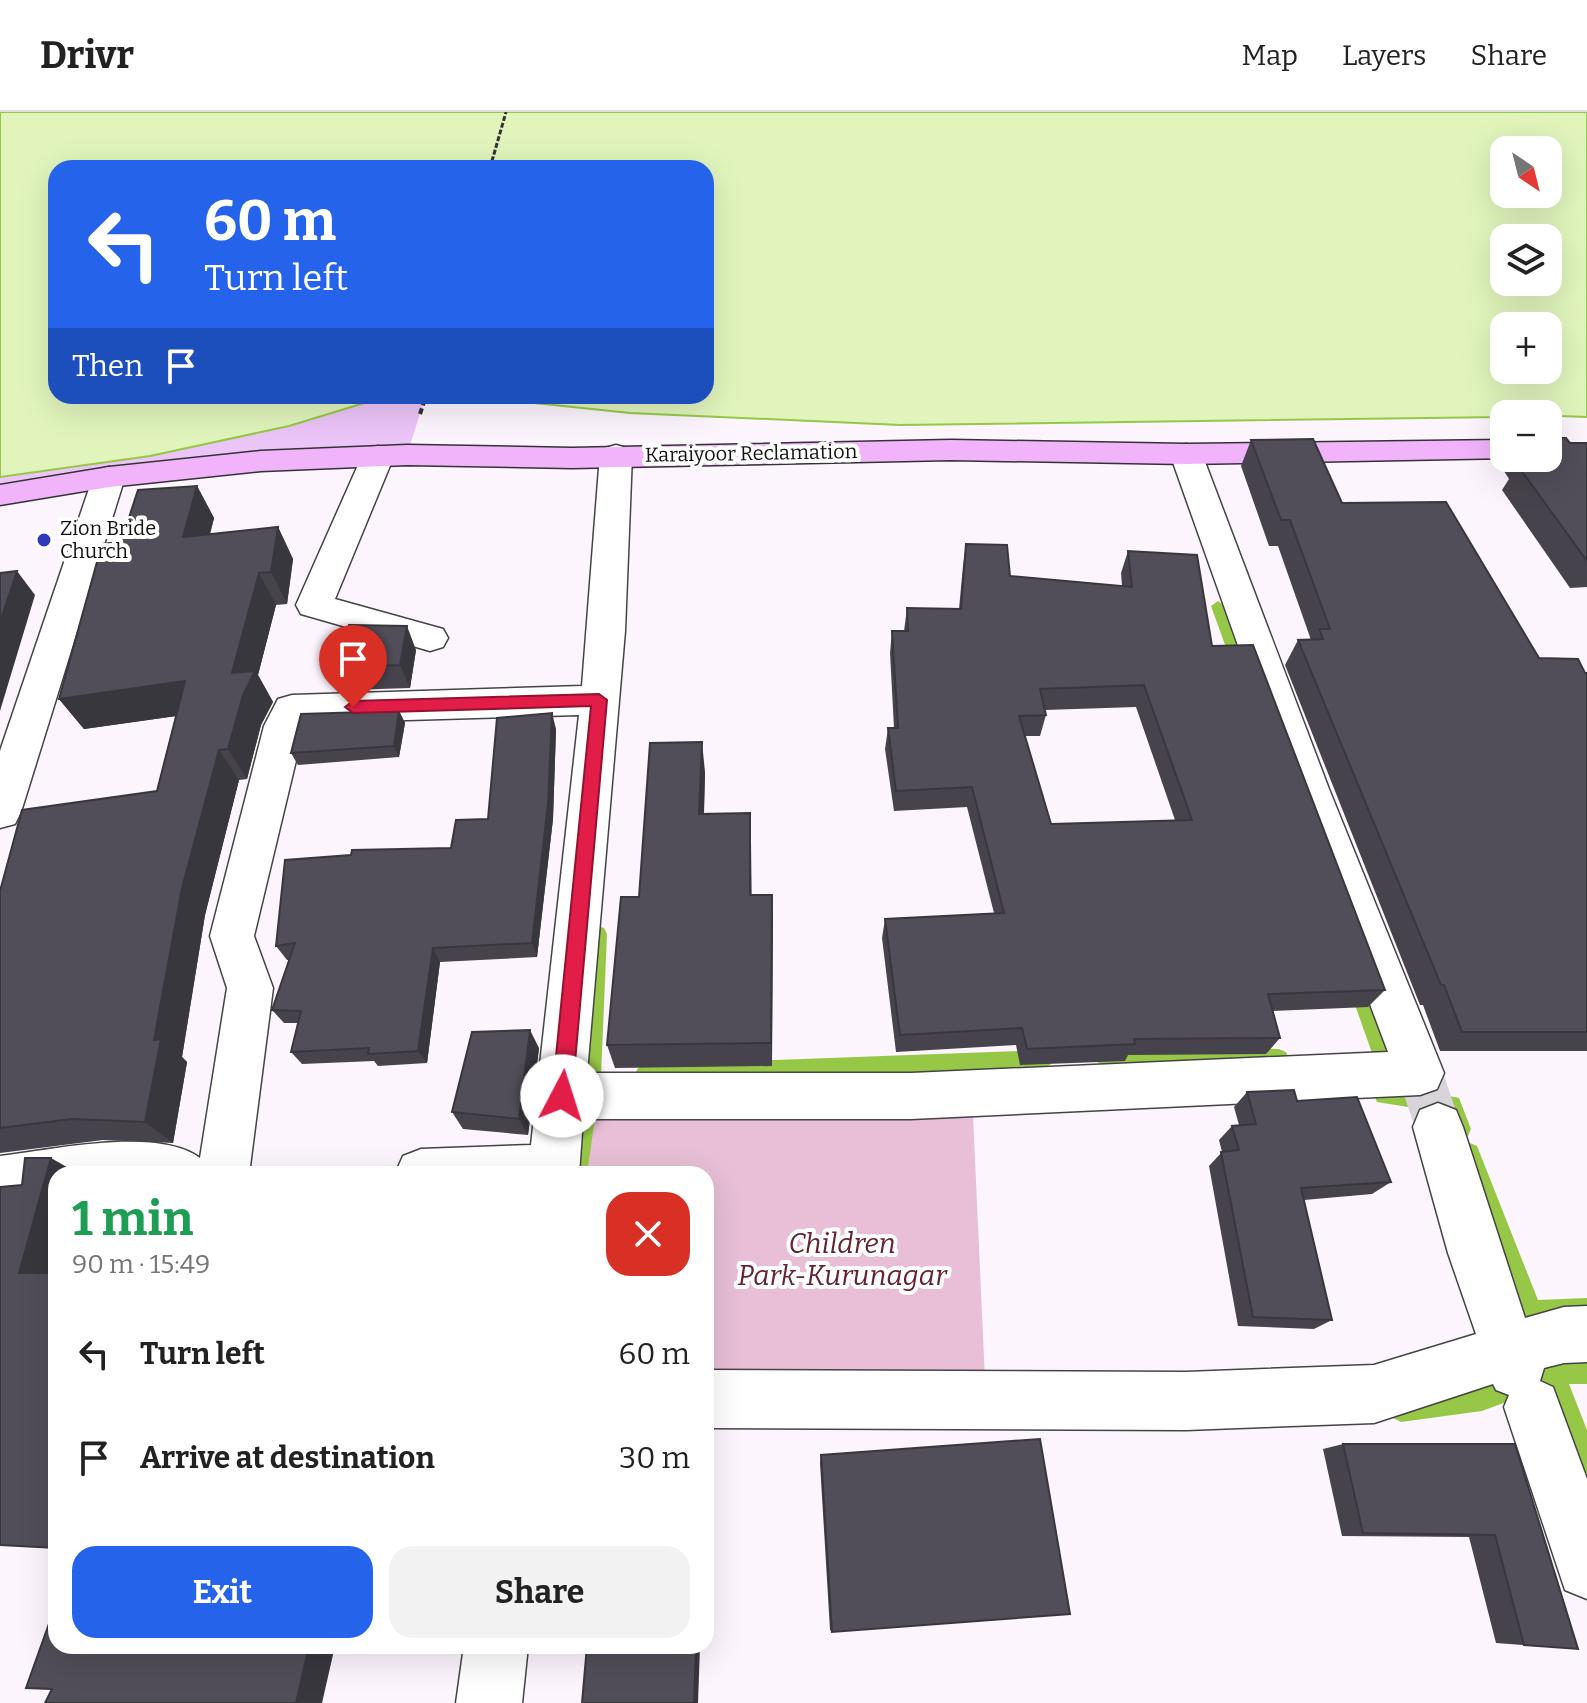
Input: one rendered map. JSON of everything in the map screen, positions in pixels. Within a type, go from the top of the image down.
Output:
[{"type":"main road","name":"Karaiyoor Reclamation","points":[[0,495],[109,477],[261,461],[378,456],[951,450],[1186,454],[1490,450]]},
{"type":"street","points":[[562,1096],[911,1096],[1420,1073],[1309,789],[1186,454]]},
{"type":"street","points":[[554,1166],[607,631],[616,455]]},
{"type":"street","points":[[378,456],[314,605],[430,638]]},
{"type":"street","points":[[0,812],[109,477]]},
{"type":"street","points":[[224,1166],[250,988],[232,936],[284,726],[292,709],[599,700]]},
{"type":"street","points":[[1438,1127],[1475,1253],[1587,1568]]},
{"type":"street","points":[[0,1181],[48,1176]]},
{"type":"street","points":[[714,1399],[1047,1402],[1374,1394],[1428,1379],[1519,1376],[1564,1335],[1587,1334]]},
{"type":"street","points":[[489,1703],[495,1654]]},
{"type":"path","points":[[492,160],[506,112]]},
{"type":"green space","name":"Children Park-Kurunagar","points":[[972,1093],[986,1402],[714,1399],[714,1166],[554,1166],[562,1096]]},
{"type":"sand","points":[[361,404],[423,404],[407,455],[0,495],[0,477],[150,456],[289,426]]},
{"type":"shaded area","points":[[0,112],[1587,112],[1587,417],[1562,416],[1562,400],[1490,400],[1490,417],[900,425],[630,413],[544,404],[714,404],[714,160],[48,160],[48,404],[361,404],[289,426],[150,456],[0,477]]},
{"type":"building","points":[[1562,438],[1570,443],[1587,443],[1587,561],[1522,472],[1562,472]]},
{"type":"building","points":[[1313,439],[1342,503],[1446,502],[1539,658],[1578,659],[1587,673],[1587,1032],[1462,1032],[1298,640],[1323,639],[1319,629],[1330,629],[1290,520],[1281,520],[1251,440]]},
{"type":"building","points":[[197,486],[183,537],[278,527],[271,572],[259,573],[232,673],[255,671],[243,695],[228,749],[219,750],[182,888],[154,1040],[161,1039],[145,1122],[72,1119],[0,1128],[0,891],[22,810],[157,791],[185,681],[59,699],[102,544],[121,542],[138,490]]},
{"type":"building","points":[[966,544],[1007,545],[1010,576],[1132,587],[1128,551],[1197,555],[1212,646],[1253,645],[1385,990],[1268,994],[1280,1038],[1134,1039],[1135,1044],[1027,1049],[1022,1028],[900,1035],[885,919],[1004,913],[972,787],[896,791],[888,728],[898,728],[892,631],[908,631],[907,608],[961,609]],"holes":[[[1144,685],[1192,820],[1051,824],[1019,716],[1046,715],[1040,689]]]},
{"type":"building","points":[[17,571],[0,622],[0,573]]},
{"type":"building","points":[[349,625],[407,626],[400,665],[336,667]]},
{"type":"building","points":[[399,711],[394,746],[291,753],[301,714]]},
{"type":"building","points":[[552,713],[548,803],[532,943],[433,948],[418,1051],[368,1054],[369,1048],[291,1052],[301,1011],[272,1010],[295,943],[276,946],[285,860],[351,855],[352,850],[451,848],[456,820],[488,819],[497,718]]},
{"type":"building","points":[[702,742],[699,814],[750,813],[750,895],[772,895],[771,1043],[607,1045],[621,897],[639,897],[650,743]]},
{"type":"building","points":[[530,1030],[519,1119],[452,1112],[472,1032]]},
{"type":"building","points":[[1294,1090],[1297,1101],[1357,1097],[1391,1182],[1301,1188],[1332,1320],[1253,1317],[1221,1152],[1239,1150],[1232,1126],[1256,1124],[1247,1092]]},
{"type":"building","points":[[25,1158],[51,1158],[19,1273],[48,1273],[48,1548],[0,1545],[0,1187],[22,1185]]},
{"type":"building","points":[[1040,1439],[1070,1614],[832,1632],[821,1455]]},
{"type":"building","points":[[1343,1444],[1515,1444],[1578,1649],[1524,1645],[1495,1535],[1363,1533]]},
{"type":"building","points":[[48,1626],[48,1654],[307,1654],[296,1703],[45,1703],[52,1689],[26,1688]]},
{"type":"building","points":[[586,1654],[696,1654],[694,1703],[582,1703]]},
{"type":"waterway","points":[[1218,606],[1241,667]]},
{"type":"waterway","points":[[578,1166],[591,1076],[598,934]]},
{"type":"waterway","points":[[1357,985],[1385,1062],[1373,1062]]},
{"type":"waterway","points":[[1105,1057],[1279,1058]]},
{"type":"waterway","points":[[645,1074],[1043,1059]]},
{"type":"waterway","points":[[1384,1095],[1403,1095],[1452,1105],[1461,1129]]},
{"type":"waterway","points":[[1470,1153],[1531,1311],[1587,1309]]},
{"type":"waterway","points":[[1553,1373],[1587,1372]]},
{"type":"waterway","points":[[1401,1410],[1482,1399],[1553,1373]]},
{"type":"waterway","points":[[1553,1373],[1587,1461]]},
{"type":"tunnel","points":[[1420,1073],[1438,1127]]},
{"type":"place","name":"Zion Bride Church","points":[[44,540]]},
{"type":"route","points":[[353,707],[599,700],[562,1096]]}]
